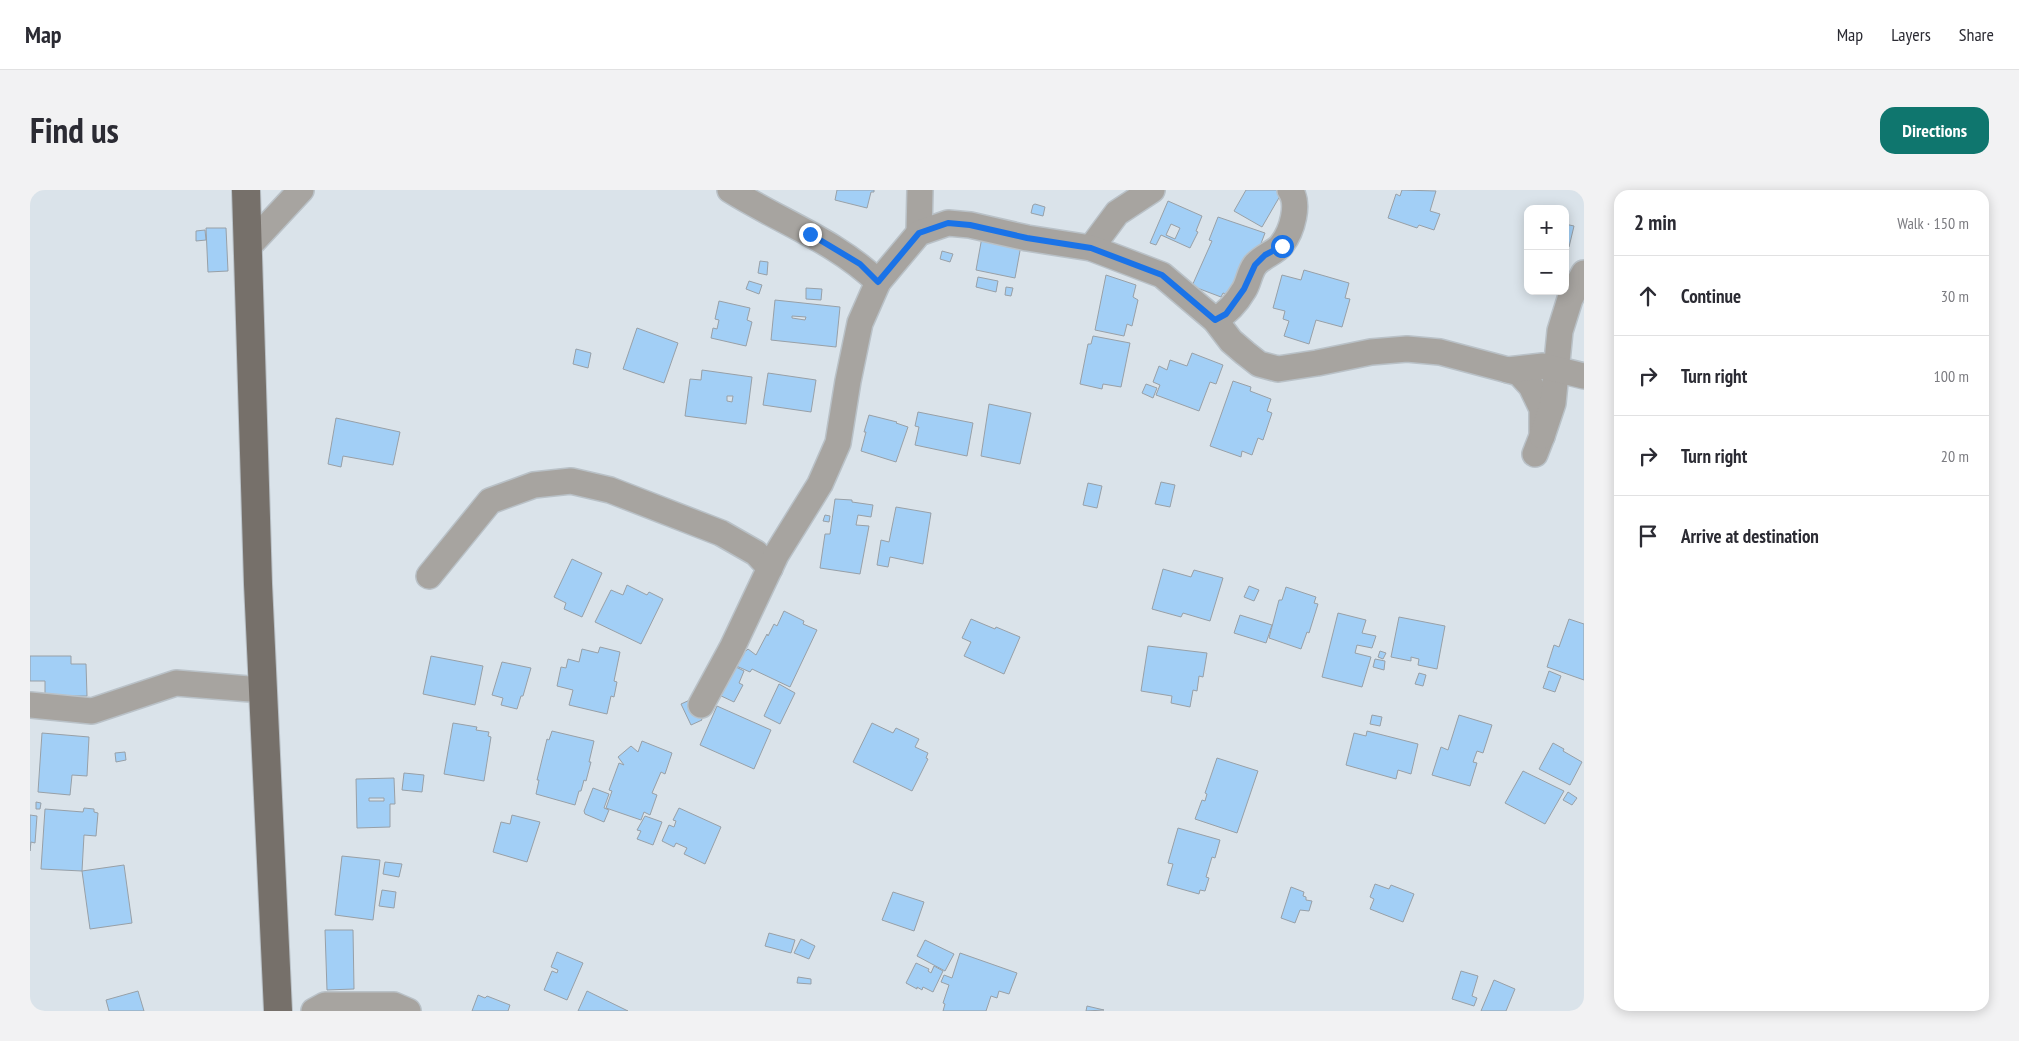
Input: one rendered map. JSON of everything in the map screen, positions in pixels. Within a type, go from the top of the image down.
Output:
[{"type":"main road","points":[[246,190],[258,584],[278,1011]]},
{"type":"street","points":[[248,247],[301,190]]},
{"type":"street","points":[[730,190],[860,264],[878,282]]},
{"type":"street","points":[[919,233],[920,190]]},
{"type":"street","points":[[1091,248],[1117,213],[1152,190]]},
{"type":"street","points":[[1215,320],[1226,314],[1244,289],[1255,265],[1265,255],[1282,246],[1295,214],[1296,204],[1290,190]]},
{"type":"street","points":[[701,705],[776,555],[820,484],[838,443],[860,322],[878,282],[919,233],[948,223],[970,225],[1027,238],[1091,248],[1162,275],[1215,320],[1231,341],[1245,353],[1259,364],[1278,369],[1372,352],[1407,348],[1440,352],[1519,373],[1531,386],[1542,409],[1539,445],[1553,403],[1560,331],[1570,299],[1584,273]]},
{"type":"street","points":[[1508,370],[1543,366],[1584,376]]},
{"type":"street","points":[[429,576],[490,501],[534,485],[571,481],[610,490],[720,533],[756,553],[770,568]]},
{"type":"street","points":[[30,704],[92,711],[176,683],[263,690]]},
{"type":"street","points":[[314,1011],[325,1005],[394,1004],[408,1011]]},
{"type":"building","points":[[837,190],[874,190],[874,192],[871,192],[867,208],[835,200]]},
{"type":"building","points":[[1246,190],[1280,190],[1278,195],[1280,196],[1262,227],[1234,211]]},
{"type":"building","points":[[1402,190],[1436,191],[1430,211],[1440,214],[1434,230],[1419,225],[1417,228],[1388,218],[1396,194],[1400,196]]},
{"type":"building","points":[[1168,201],[1202,216],[1196,231],[1198,232],[1190,248],[1161,235],[1156,245],[1150,243]],"holes":[[[1171,224],[1180,228],[1175,239],[1166,235]]]},
{"type":"building","points":[[1035,204],[1045,207],[1043,216],[1031,213]]},
{"type":"building","points":[[1218,217],[1265,233],[1257,254],[1235,297],[1223,293],[1221,297],[1192,286],[1212,241],[1209,240]]},
{"type":"building","points":[[1569,225],[1574,226],[1569,247]]},
{"type":"building","points":[[206,228],[226,228],[228,271],[208,272]]},
{"type":"building","points":[[205,230],[206,240],[196,241],[196,231]]},
{"type":"building","points":[[982,237],[1022,240],[1015,278],[976,270]]},
{"type":"building","points":[[942,251],[953,254],[950,262],[940,259]]},
{"type":"building","points":[[760,261],[768,262],[767,275],[758,273]]},
{"type":"building","points":[[1304,270],[1349,283],[1345,298],[1350,299],[1342,327],[1316,320],[1309,344],[1284,336],[1289,321],[1283,319],[1285,311],[1273,308],[1282,275],[1301,280]]},
{"type":"building","points":[[1106,275],[1136,285],[1133,297],[1138,300],[1132,326],[1127,324],[1124,336],[1095,330]]},
{"type":"building","points":[[978,277],[998,281],[996,292],[976,287]]},
{"type":"building","points":[[749,281],[762,285],[759,294],[746,289]]},
{"type":"building","points":[[1006,287],[1013,288],[1011,296],[1005,295]]},
{"type":"building","points":[[806,288],[822,289],[821,300],[806,299]]},
{"type":"building","points":[[775,300],[840,307],[836,347],[771,340]],"holes":[[[792,316],[806,317],[805,320],[792,318]]]},
{"type":"building","points":[[719,301],[750,308],[747,320],[752,322],[746,346],[711,338],[713,328],[717,329],[719,320],[715,319]]},
{"type":"building","points":[[637,328],[678,343],[664,383],[623,369]]},
{"type":"building","points":[[1093,336],[1130,343],[1121,387],[1103,384],[1102,389],[1080,384],[1088,344],[1091,344]]},
{"type":"building","points":[[576,349],[591,353],[588,368],[573,364]]},
{"type":"building","points":[[1192,353],[1223,365],[1216,384],[1210,382],[1199,411],[1156,395],[1160,385],[1153,382],[1159,366],[1167,370],[1170,360],[1187,366]]},
{"type":"building","points":[[702,370],[752,377],[746,424],[685,416],[690,379],[701,380]],"holes":[[[727,396],[733,396],[732,402],[727,401]]]},
{"type":"building","points":[[768,373],[816,380],[811,412],[763,405]]},
{"type":"building","points":[[1233,381],[1251,387],[1250,391],[1271,399],[1267,411],[1272,413],[1263,440],[1258,438],[1252,455],[1242,451],[1241,457],[1210,446]]},
{"type":"building","points":[[1146,384],[1157,388],[1153,398],[1142,393]]},
{"type":"building","points":[[989,404],[1031,413],[1020,464],[981,456]]},
{"type":"building","points":[[918,412],[973,423],[967,456],[915,445],[919,427],[915,426]]},
{"type":"building","points":[[869,415],[897,422],[908,427],[896,462],[861,451]]},
{"type":"building","points":[[336,418],[400,432],[393,465],[343,456],[341,467],[328,464]]},
{"type":"building","points":[[1161,482],[1175,485],[1170,507],[1155,504]]},
{"type":"building","points":[[1088,483],[1102,486],[1097,508],[1083,505]]},
{"type":"building","points":[[835,499],[852,500],[852,502],[873,505],[871,517],[858,515],[856,525],[869,526],[860,574],[820,568],[825,534],[830,534]]},
{"type":"building","points":[[896,507],[931,513],[923,564],[890,557],[888,567],[877,565],[881,540],[889,542]]},
{"type":"building","points":[[825,515],[830,516],[829,522],[823,521]]},
{"type":"building","points":[[572,559],[602,573],[582,617],[564,609],[566,603],[554,597]]},
{"type":"building","points":[[1163,569],[1191,577],[1194,570],[1223,578],[1210,621],[1183,613],[1181,617],[1152,609]]},
{"type":"building","points":[[627,585],[647,595],[649,592],[663,599],[641,644],[595,622],[611,590],[623,595]]},
{"type":"building","points":[[1249,586],[1259,590],[1254,601],[1244,597]]},
{"type":"building","points":[[1286,587],[1316,597],[1314,603],[1318,604],[1309,633],[1307,632],[1301,649],[1269,638],[1279,600],[1282,600]]},
{"type":"building","points":[[784,611],[804,621],[803,624],[817,630],[790,687],[752,669],[750,672],[734,665],[743,649],[746,651],[748,649],[756,655],[774,624],[777,626]]},
{"type":"building","points":[[1338,613],[1366,620],[1362,633],[1376,636],[1372,648],[1357,645],[1355,653],[1371,657],[1362,687],[1322,677]]},
{"type":"building","points":[[1240,615],[1272,625],[1266,643],[1234,633]]},
{"type":"building","points":[[1399,617],[1445,626],[1437,669],[1418,665],[1419,659],[1411,657],[1411,661],[1391,657]]},
{"type":"building","points":[[971,619],[1020,637],[1004,674],[964,656],[971,642],[962,638]]},
{"type":"building","points":[[1569,619],[1584,624],[1584,680],[1547,667],[1554,645],[1559,647]]},
{"type":"building","points":[[1148,646],[1207,653],[1203,677],[1199,676],[1197,691],[1193,690],[1190,707],[1171,703],[1172,696],[1141,691]]},
{"type":"building","points":[[600,647],[620,652],[614,681],[617,682],[614,697],[611,696],[607,714],[569,705],[573,690],[557,686],[561,667],[566,668],[568,659],[579,662],[582,649],[598,653]]},
{"type":"building","points":[[1380,651],[1386,653],[1383,659],[1378,657]]},
{"type":"building","points":[[30,656],[71,656],[71,664],[86,664],[87,696],[45,696],[45,681],[30,681]]},
{"type":"building","points":[[431,656],[483,666],[475,705],[423,694]]},
{"type":"building","points":[[1375,659],[1385,661],[1384,670],[1373,667]]},
{"type":"building","points":[[502,662],[531,668],[517,709],[501,705],[503,698],[492,695]]},
{"type":"building","points":[[732,665],[744,671],[739,683],[743,685],[734,702],[717,694]]},
{"type":"building","points":[[1549,671],[1561,676],[1555,692],[1543,688]]},
{"type":"building","points":[[1419,673],[1426,675],[1423,686],[1415,684]]},
{"type":"building","points":[[779,684],[795,693],[780,724],[764,716]]},
{"type":"building","points":[[692,699],[702,720],[691,725],[681,704]]},
{"type":"building","points":[[717,706],[771,730],[754,769],[700,745]]},
{"type":"building","points":[[1372,715],[1382,717],[1380,726],[1370,724]]},
{"type":"building","points":[[1459,715],[1492,725],[1483,753],[1477,751],[1473,762],[1477,763],[1470,786],[1432,775],[1441,747],[1448,750]]},
{"type":"building","points":[[453,723],[477,727],[476,730],[489,732],[488,736],[491,737],[484,781],[444,774]]},
{"type":"building","points":[[872,723],[893,733],[896,728],[919,739],[915,747],[928,753],[926,758],[928,759],[912,791],[853,762]]},
{"type":"building","points":[[552,731],[594,741],[586,781],[584,780],[575,805],[536,794],[539,780],[537,780],[547,739],[549,740]]},
{"type":"building","points":[[1367,731],[1418,744],[1411,774],[1398,770],[1396,779],[1346,765],[1354,733],[1366,736]]},
{"type":"building","points":[[42,733],[89,737],[87,776],[72,775],[70,795],[38,792]]},
{"type":"building","points":[[642,741],[672,753],[665,774],[661,772],[652,793],[657,795],[650,815],[644,812],[641,820],[606,808],[612,791],[609,790],[619,763],[624,765],[618,757],[631,746],[638,752]]},
{"type":"building","points":[[1553,743],[1582,762],[1570,785],[1539,769]]},
{"type":"building","points":[[125,752],[126,760],[116,762],[115,753]]},
{"type":"building","points":[[1217,758],[1258,771],[1237,833],[1195,819],[1202,800],[1205,801],[1207,794],[1205,793]]},
{"type":"building","points":[[1523,771],[1564,791],[1545,824],[1505,803]]},
{"type":"building","points":[[404,773],[424,775],[422,792],[402,790]]},
{"type":"building","points":[[394,778],[395,804],[390,804],[390,827],[357,828],[356,779]],"holes":[[[369,798],[384,798],[384,801],[369,801]]]},
{"type":"building","points":[[593,788],[609,794],[604,808],[609,810],[604,822],[585,814],[584,811]]},
{"type":"building","points":[[1568,792],[1577,798],[1572,805],[1563,800]]},
{"type":"building","points":[[36,802],[41,803],[40,809],[36,809]]},
{"type":"building","points":[[84,808],[94,809],[94,812],[98,813],[96,836],[84,835],[82,871],[41,869],[45,809],[83,812]]},
{"type":"building","points":[[679,808],[721,827],[705,864],[684,854],[687,848],[676,843],[674,847],[662,841],[669,825],[674,827],[676,821],[673,820]]},
{"type":"building","points":[[30,815],[37,816],[35,843],[31,842],[30,851]]},
{"type":"building","points":[[512,815],[540,822],[527,862],[493,852],[501,822],[510,824]]},
{"type":"building","points":[[645,816],[662,822],[653,845],[637,839],[641,831],[637,830]]},
{"type":"building","points":[[1178,828],[1220,840],[1215,858],[1212,857],[1206,877],[1209,878],[1205,891],[1200,890],[1199,894],[1167,885],[1173,864],[1168,863]]},
{"type":"building","points":[[342,856],[380,860],[373,920],[335,915]]},
{"type":"building","points":[[385,862],[402,864],[399,877],[383,874]]},
{"type":"building","points":[[124,865],[132,923],[90,929],[82,871]]},
{"type":"building","points":[[1375,884],[1389,889],[1391,885],[1414,894],[1403,922],[1370,909],[1374,899],[1370,897]]},
{"type":"building","points":[[1291,887],[1304,892],[1303,896],[1306,897],[1306,900],[1312,901],[1309,911],[1300,910],[1295,923],[1281,918]]},
{"type":"building","points":[[382,890],[396,892],[394,908],[379,906]]},
{"type":"building","points":[[893,892],[924,902],[914,931],[882,920]]},
{"type":"building","points":[[325,930],[353,930],[354,989],[327,990]]},
{"type":"building","points":[[769,933],[795,940],[791,953],[765,946]]},
{"type":"building","points":[[801,939],[815,946],[809,959],[794,953]]},
{"type":"building","points":[[925,940],[954,954],[945,971],[917,956]]},
{"type":"building","points":[[557,952],[583,963],[567,1000],[544,990],[552,971],[557,973],[558,970],[551,967]]},
{"type":"building","points":[[960,953],[1017,973],[1009,994],[999,991],[997,998],[991,996],[986,1011],[943,1011],[945,1004],[943,1003],[949,985],[941,982],[944,975],[952,978]]},
{"type":"building","points":[[916,963],[929,969],[928,971],[931,973],[934,966],[943,971],[933,992],[923,987],[922,990],[917,987],[917,989],[906,983]]},
{"type":"building","points":[[1461,971],[1478,976],[1472,996],[1477,998],[1474,1006],[1452,999]]},
{"type":"building","points":[[798,977],[811,979],[811,984],[797,983]]},
{"type":"building","points":[[1494,980],[1515,989],[1506,1011],[1481,1011]]},
{"type":"building","points":[[138,991],[144,1011],[109,1011],[106,1000]]},
{"type":"building","points":[[587,991],[628,1011],[578,1011]]},
{"type":"building","points":[[478,995],[485,998],[487,996],[510,1005],[508,1011],[472,1011]]},
{"type":"building","points":[[1087,1006],[1104,1010],[1086,1011]]},
{"type":"route","points":[[810,234],[860,264],[878,282],[919,233],[948,223],[970,225],[1027,238],[1091,248],[1162,275],[1215,320],[1226,314],[1244,289],[1255,265],[1265,255],[1282,246]]}]
